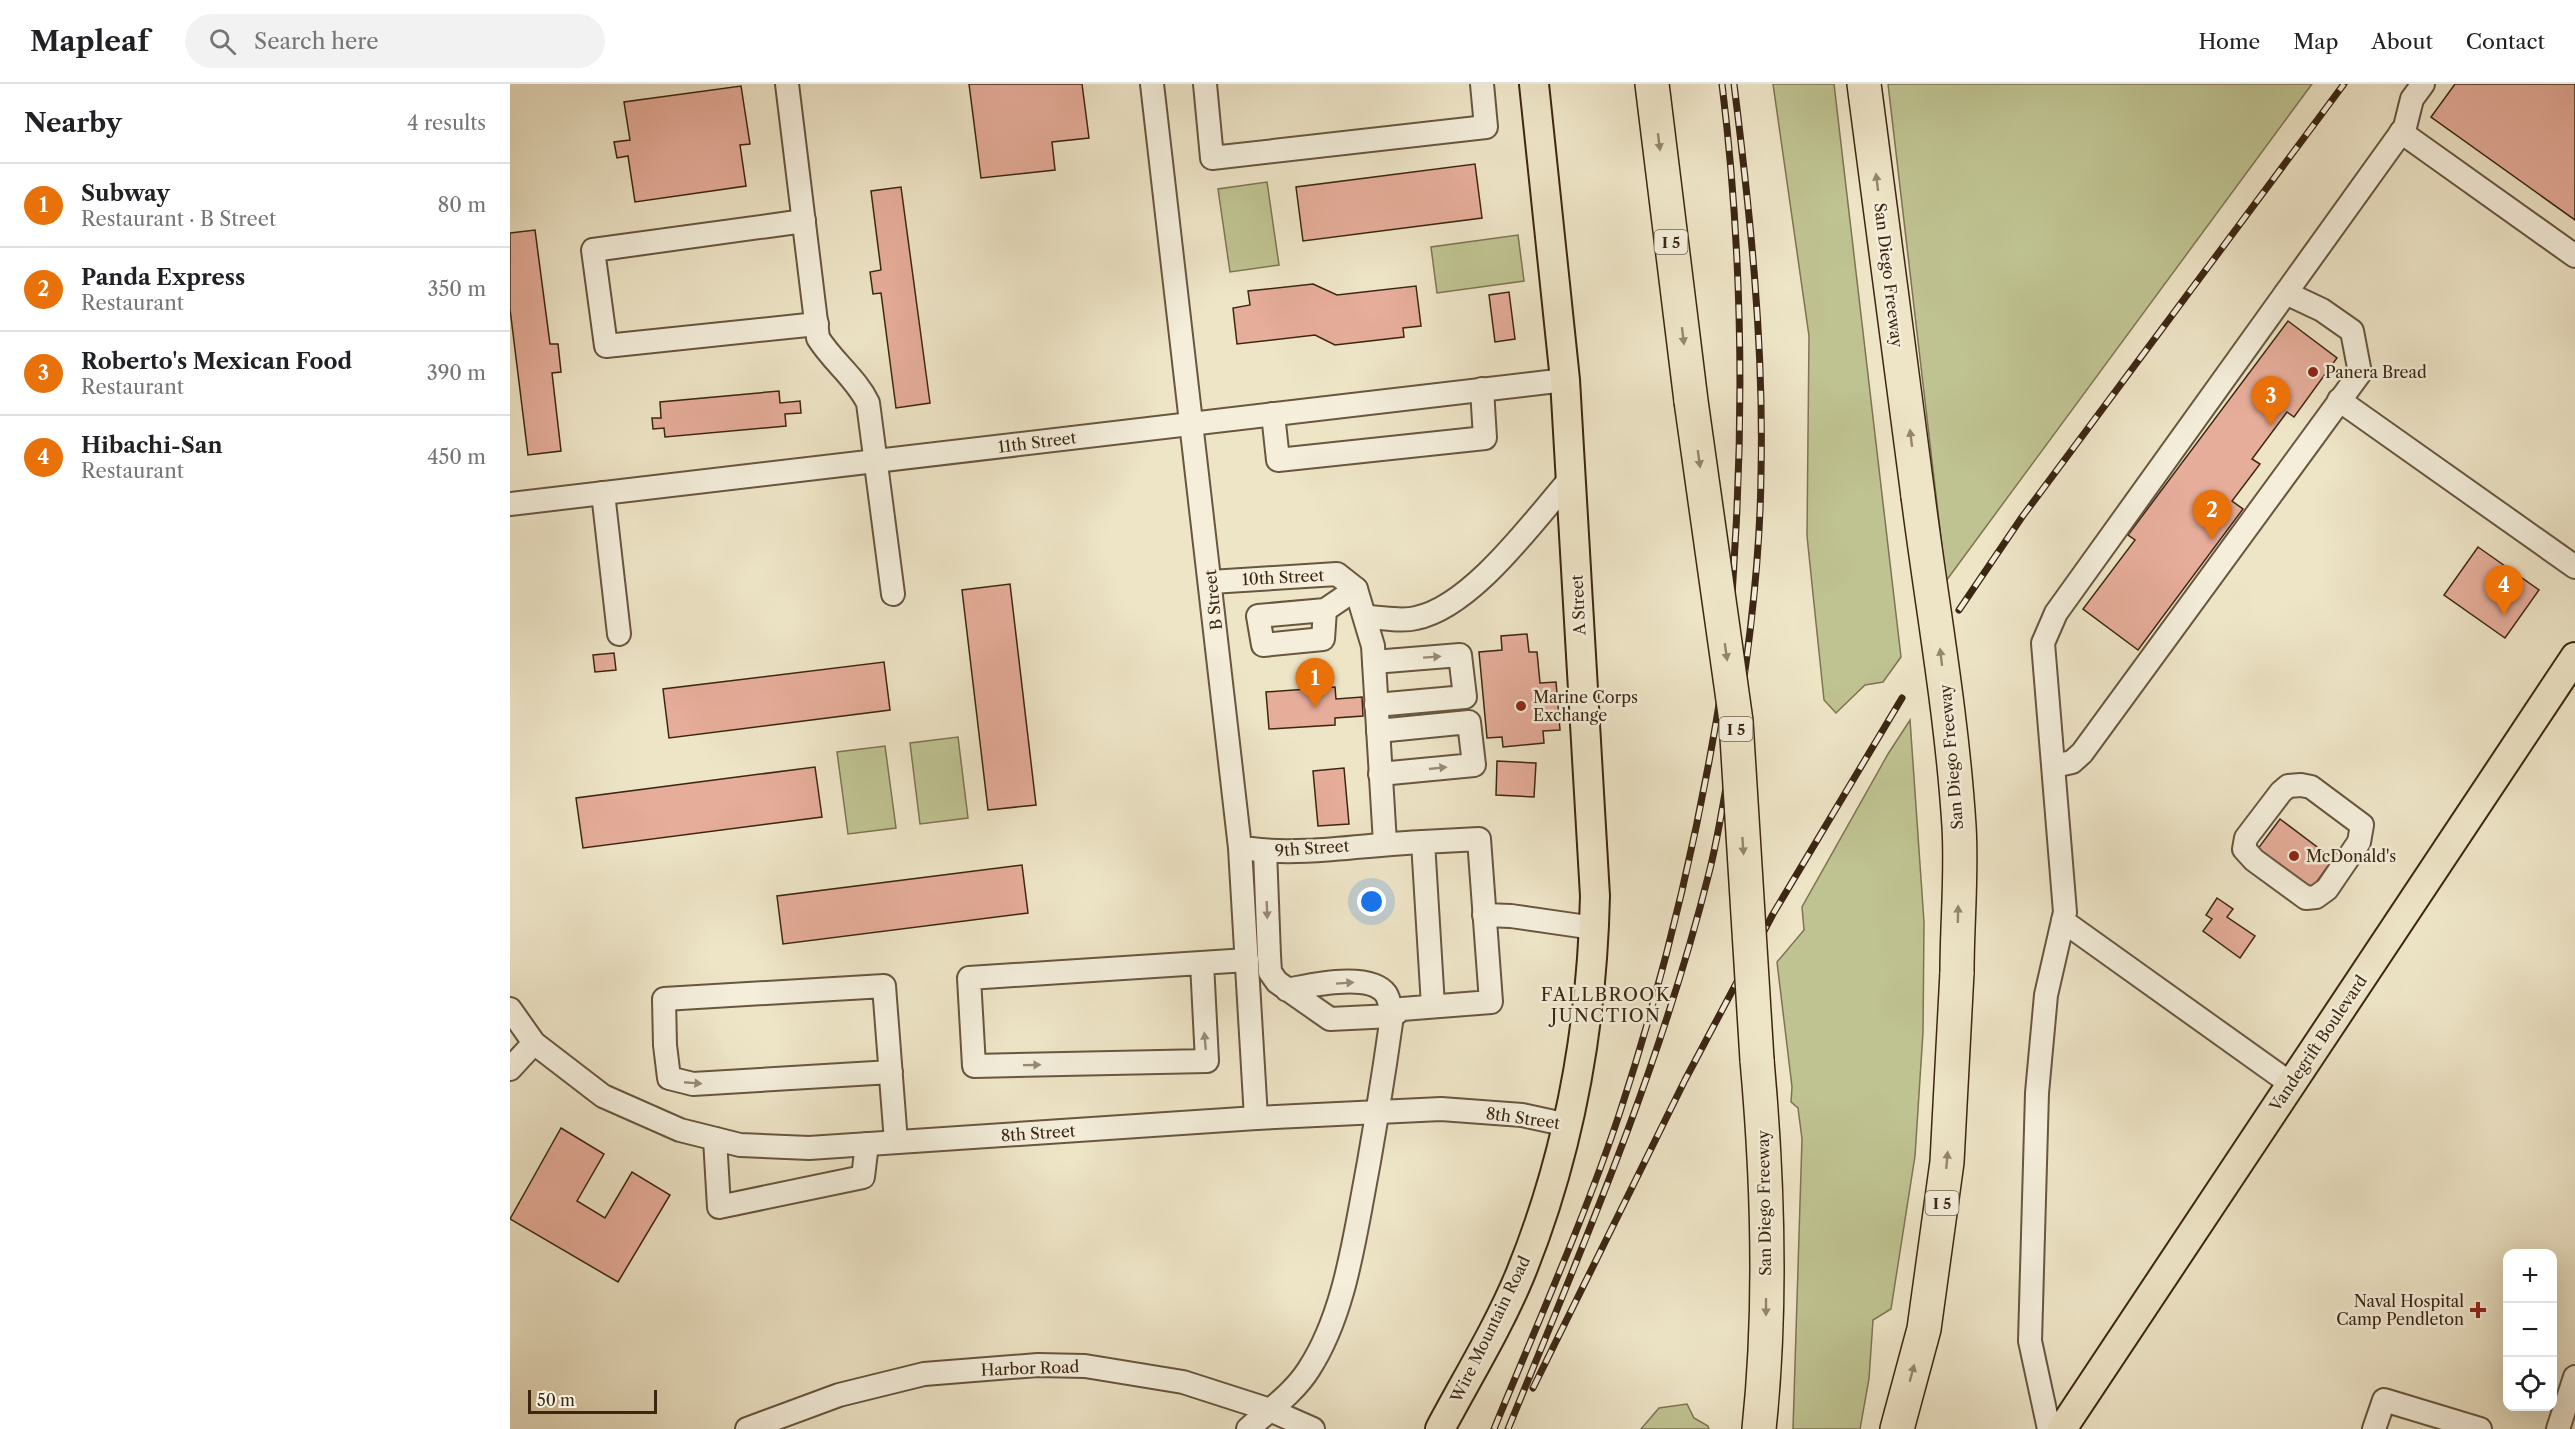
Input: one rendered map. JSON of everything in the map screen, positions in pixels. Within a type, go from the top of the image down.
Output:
[{"type":"highway","name":"San Diego Freeway","points":[[1652,84],[1691,401],[1736,721],[1757,1060],[1765,1148],[1765,1373],[1760,1429]]},
{"type":"highway","name":"San Diego Freeway","points":[[1864,84],[1928,578],[1941,650],[1959,829],[1957,972],[1947,1162],[1924,1329],[1897,1429]]},
{"type":"main road","name":"A Street","points":[[1534,84],[1565,380],[1595,896],[1594,954],[1580,1064],[1568,1125]]},
{"type":"main road","name":"Vandegrift Boulevard","points":[[2062,1429],[2575,657]]},
{"type":"main road","name":"Wire Mountain Road","points":[[1440,1429],[1520,1276],[1551,1190],[1568,1125]]},
{"type":"street","points":[[787,84],[818,338],[827,352],[860,387],[868,403],[892,594]]},
{"type":"street","name":"B Street","points":[[1154,84],[1240,848],[1256,1118]]},
{"type":"street","points":[[1205,84],[1212,158],[1486,127],[1482,84]]},
{"type":"street","points":[[2049,1429],[2030,1341],[2037,1093],[2046,995],[2065,912],[2043,643],[2056,613],[2405,127],[2412,99],[2423,84]]},
{"type":"street","points":[[2401,132],[2575,256]]},
{"type":"street","points":[[804,221],[593,250],[606,346],[817,324]]},
{"type":"street","points":[[2054,766],[2072,762],[2082,753],[2360,373],[2352,331],[2322,310],[2286,293]]},
{"type":"street","name":"11th Street","points":[[510,504],[1565,380]]},
{"type":"street","points":[[1272,414],[1278,460],[1485,438],[1482,389]]},
{"type":"street","points":[[2339,400],[2575,567]]},
{"type":"street","points":[[1365,617],[1414,619],[1437,613],[1480,581],[1571,478]]},
{"type":"street","points":[[603,493],[619,634]]},
{"type":"street","name":"10th Street","points":[[1211,582],[1337,574],[1356,589]]},
{"type":"street","points":[[1325,610],[1356,589],[1373,646],[1384,843]]},
{"type":"street","points":[[1374,662],[1460,655],[1473,765],[1380,774]]},
{"type":"street","points":[[1376,705],[1465,697]]},
{"type":"street","points":[[1378,731],[1469,722]]},
{"type":"street","points":[[2301,784],[2311,787],[2362,825],[2359,842],[2327,889],[2316,897],[2306,898],[2254,860],[2244,849],[2246,838],[2281,792],[2288,786],[2301,784]]},
{"type":"street","name":"9th Street","points":[[1240,848],[1275,852],[1384,843],[1479,839],[1484,915]]},
{"type":"street","points":[[1423,842],[1433,1006]]},
{"type":"street","points":[[1266,851],[1270,972],[1287,990],[1330,1019],[1392,1016],[1402,1010],[1491,1002],[1484,915],[1511,916],[1594,928]]},
{"type":"street","points":[[2063,921],[2291,1084]]},
{"type":"street","points":[[1202,963],[1207,1061],[974,1066],[969,978],[1247,960]]},
{"type":"street","points":[[1248,1429],[1294,1388],[1309,1369],[1322,1346],[1339,1301],[1353,1250],[1379,1111],[1392,1016],[1388,996],[1375,985],[1365,981],[1314,985],[1287,990]]},
{"type":"street","points":[[891,1072],[693,1084],[669,1078],[665,1045],[664,999],[884,986],[891,1072],[896,1142]]},
{"type":"street","name":"8th Street","points":[[510,1009],[534,1043],[603,1096],[680,1130],[740,1145],[809,1148],[1256,1118],[1441,1109],[1522,1115],[1568,1125]]},
{"type":"street","points":[[510,1069],[534,1043]]},
{"type":"street","points":[[715,1139],[719,1207],[863,1177],[867,1144]]},
{"type":"street","name":"Harbor Road","points":[[747,1429],[839,1395],[924,1374],[1038,1365],[1085,1366],[1183,1382],[1270,1410],[1313,1429]]},
{"type":"street","points":[[2558,1429],[2575,1377]]},
{"type":"street","points":[[2374,1429],[2384,1400],[2480,1429]]},
{"type":"green space","points":[[1773,84],[1834,84],[1901,657],[1883,682],[1865,685],[1836,713],[1824,700],[1807,536],[1809,336]]},
{"type":"green space","points":[[1888,84],[2312,84],[1946,581]]},
{"type":"green space","points":[[1267,182],[1279,265],[1230,272],[1218,189]]},
{"type":"green space","points":[[1518,235],[1524,281],[1437,293],[1431,247]]},
{"type":"green space","points":[[1910,720],[1924,922],[1923,1032],[1915,1156],[1891,1309],[1873,1320],[1869,1379],[1860,1429],[1793,1429],[1802,1139],[1798,1108],[1791,1102],[1792,1087],[1777,962],[1804,930],[1802,907],[1888,754]]},
{"type":"green space","points":[[958,737],[968,818],[920,824],[910,743]]},
{"type":"green space","points":[[885,746],[896,828],[848,834],[837,752]]},
{"type":"green space","points":[[1687,1404],[1694,1418],[1708,1426],[1709,1429],[1641,1429],[1659,1408]]},
{"type":"building","points":[[969,84],[1082,84],[1089,138],[1052,142],[1055,170],[981,178]]},
{"type":"building","points":[[2455,84],[2575,84],[2575,220],[2431,117]]},
{"type":"building","points":[[741,86],[750,144],[740,145],[746,186],[635,202],[628,156],[617,158],[614,142],[630,140],[624,102]]},
{"type":"building","points":[[1475,164],[1482,218],[1303,241],[1296,187]]},
{"type":"building","points":[[901,187],[930,403],[896,408],[881,293],[873,294],[870,272],[881,270],[871,191]]},
{"type":"building","points":[[535,230],[550,344],[558,344],[561,372],[552,373],[561,451],[528,455],[510,309],[510,233]]},
{"type":"building","points":[[1313,284],[1337,295],[1416,286],[1421,326],[1403,328],[1404,337],[1335,345],[1315,335],[1237,344],[1233,308],[1250,305],[1248,291]]},
{"type":"building","points":[[1509,292],[1515,339],[1495,342],[1489,295]]},
{"type":"building","points":[[2288,321],[2337,358],[2294,417],[2287,412],[2252,459],[2260,464],[2232,501],[2243,509],[2138,650],[2083,609],[2135,540],[2128,535]]},
{"type":"building","points":[[779,391],[780,403],[800,401],[801,413],[785,414],[786,426],[665,437],[664,428],[653,429],[652,418],[661,418],[660,402]]},
{"type":"building","points":[[2478,547],[2539,590],[2505,638],[2444,595]]},
{"type":"building","points":[[1010,584],[1036,805],[988,810],[962,590]]},
{"type":"building","name":"Marine Corps Exchange","points":[[1527,634],[1529,652],[1537,652],[1540,683],[1556,682],[1560,730],[1543,731],[1544,743],[1503,747],[1502,737],[1487,738],[1479,652],[1502,650],[1501,636]]},
{"type":"building","points":[[614,653],[616,670],[595,672],[593,655]]},
{"type":"building","points":[[884,662],[890,710],[669,738],[663,689]]},
{"type":"building","points":[[1335,687],[1336,699],[1362,697],[1363,716],[1335,718],[1335,725],[1269,729],[1266,692]]},
{"type":"building","points":[[1497,761],[1536,763],[1534,797],[1496,795]]},
{"type":"building","points":[[815,767],[822,817],[583,848],[576,798]]},
{"type":"building","points":[[1344,768],[1349,824],[1318,826],[1313,771]]},
{"type":"building","name":"McDonald's","points":[[2280,819],[2333,859],[2308,894],[2254,854]]},
{"type":"building","points":[[1022,865],[1028,913],[783,944],[777,896]]},
{"type":"building","points":[[2217,898],[2233,909],[2227,917],[2255,936],[2240,958],[2203,931],[2212,919],[2206,915]]},
{"type":"building","points":[[561,1128],[604,1154],[577,1201],[605,1218],[632,1172],[670,1195],[618,1282],[510,1219]]},
{"type":"railway","points":[[1494,1429],[1576,1232],[1637,1059],[1680,899],[1714,735],[1730,623],[1740,417],[1736,250],[1722,84]]},
{"type":"railway","points":[[1508,1429],[1619,1154],[1668,1015],[1690,945],[1712,861],[1735,739],[1755,588],[1760,511],[1761,424],[1755,278],[1734,84]]},
{"type":"railway","points":[[1959,610],[2022,517],[2344,84]]},
{"type":"railway","points":[[1533,1388],[1685,1080],[1773,914],[1902,698]]},
{"type":"place","name":"Panera Bread","points":[[2313,372]]},
{"type":"place","name":"Roberto's Mexican Food","points":[[2271,426]]},
{"type":"place","name":"Panda Express","points":[[2212,540]]},
{"type":"place","name":"Hibachi-San","points":[[2504,615]]},
{"type":"place","name":"Marine Corps Exchange","points":[[1521,706]]},
{"type":"place","name":"Subway","points":[[1315,708]]},
{"type":"place","name":"McDonald's","points":[[2294,856]]},
{"type":"place","name":"Naval Hospital Camp Pendleton","points":[[2478,1310]]},
{"type":"district","name":"FALLBROOK JUNCTION","points":[[1606,1005]]}]
